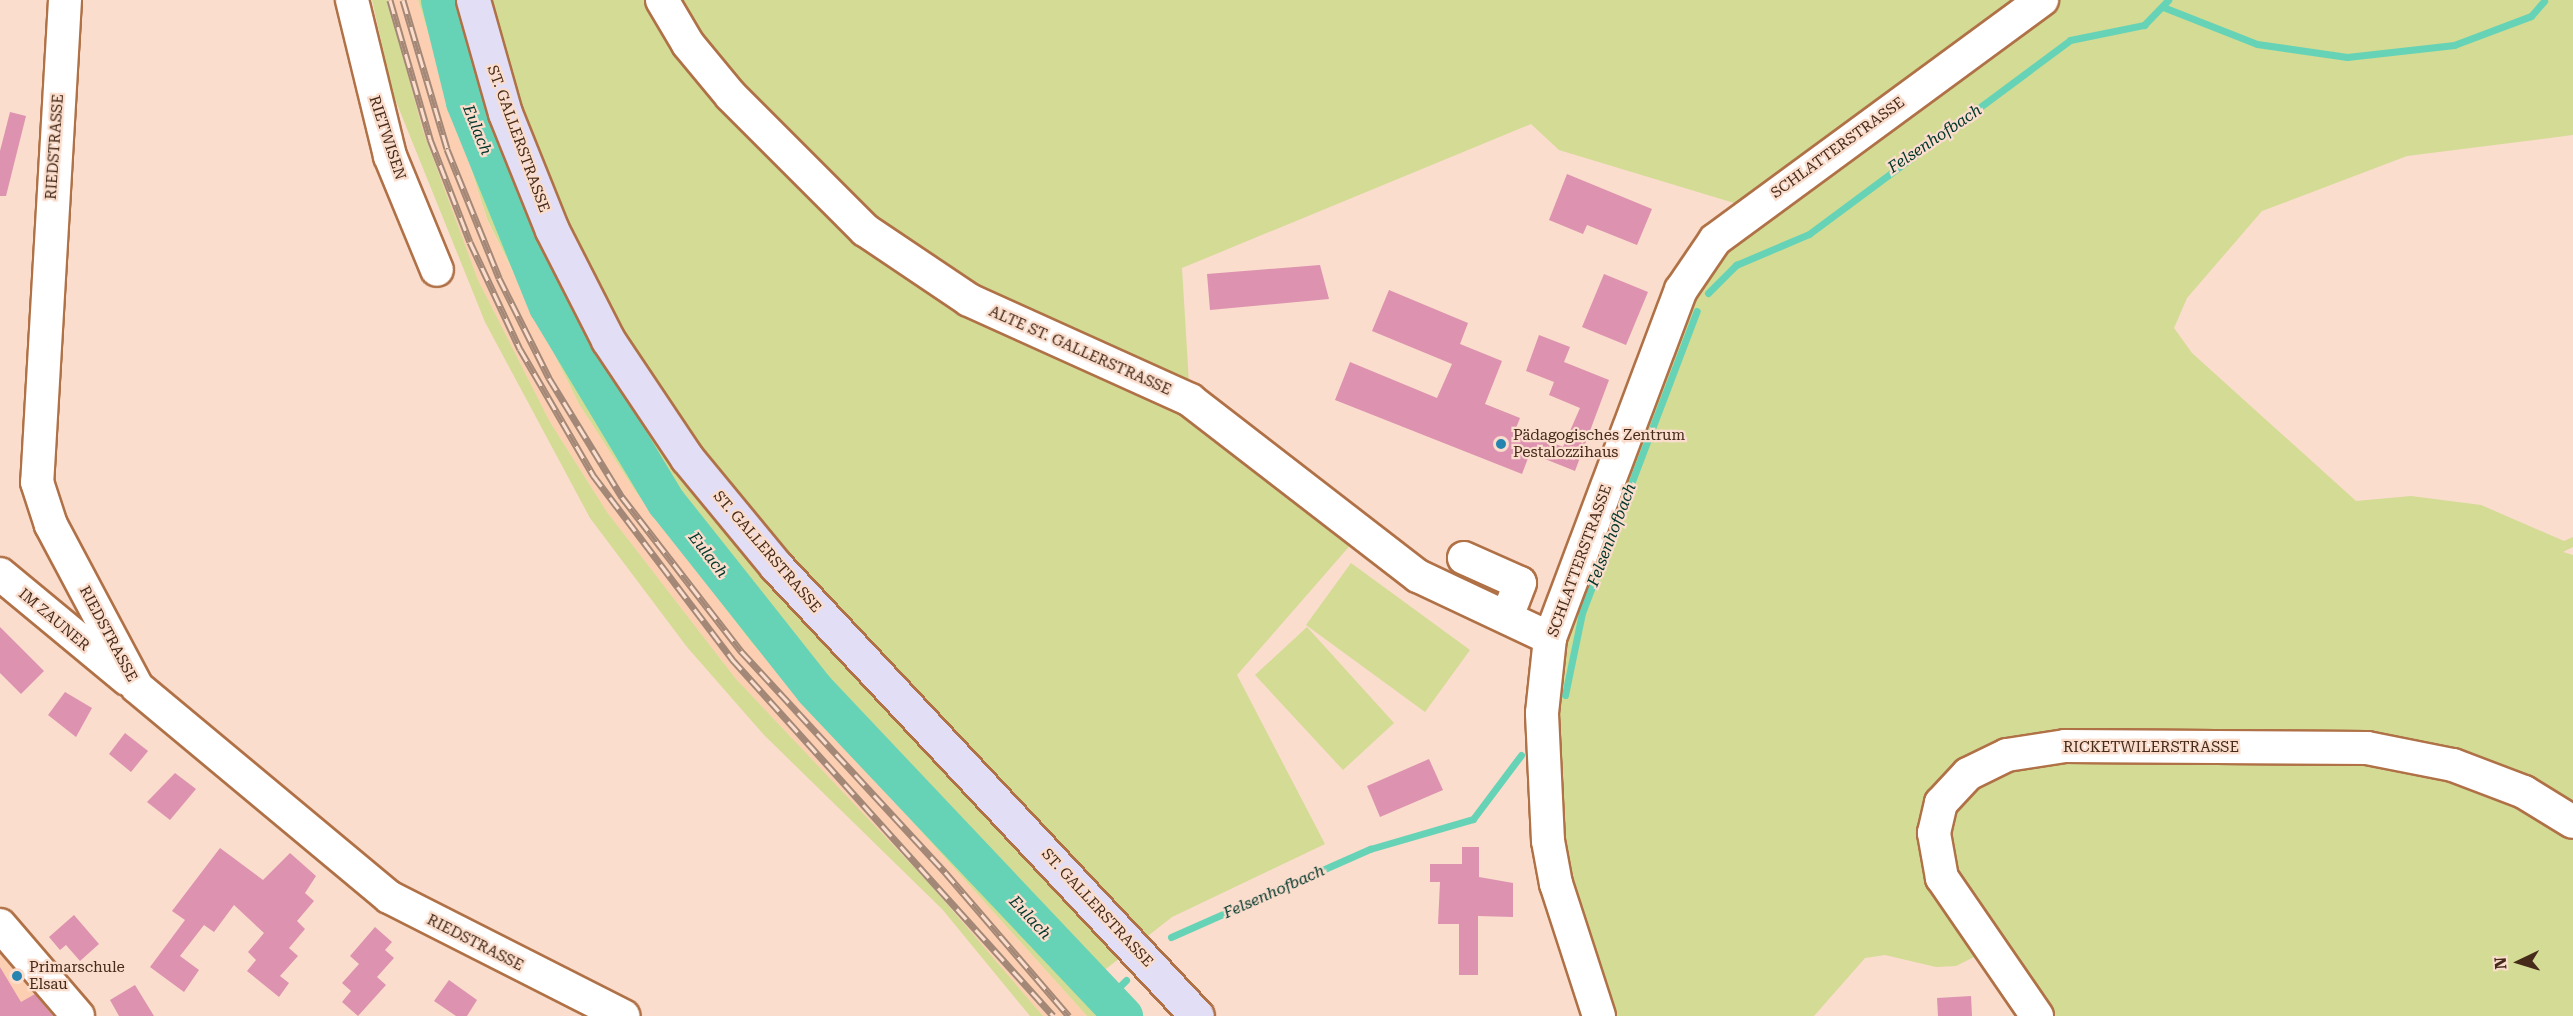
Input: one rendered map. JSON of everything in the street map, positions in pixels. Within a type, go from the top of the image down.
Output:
[{"type":"main road","name":"ST. GALLERSTRASSE","points":[[472,0],[505,113],[552,230],[608,340],[687,458],[776,566],[1197,1016]]},
{"type":"street","name":"RIEDSTRASSE","points":[[65,0],[37,482],[51,525],[137,687],[389,897],[624,1016]]},
{"type":"street","name":"RIETWISEN","points":[[352,0],[390,156],[437,270]]},
{"type":"street","name":"ALTE ST. GALLERSTRASSE","points":[[662,0],[688,44],[731,96],[866,230],[969,300],[1190,400],[1418,576],[1550,638]]},
{"type":"street","name":"SCHLATTERSTRASSE","points":[[1599,1016],[1556,884],[1548,841],[1542,713],[1550,638],[1681,290],[1700,256],[1754,209],[2043,0]]},
{"type":"street","points":[[1464,558],[1520,583],[1507,617]]},
{"type":"street","name":"IM ZAUNER","points":[[0,574],[137,687]]},
{"type":"street","name":"RICKETWILERSTRASSE","points":[[2037,1016],[1942,878],[1934,833],[1941,803],[1968,774],[2007,755],[2065,746],[2367,748],[2453,765],[2524,792],[2573,822]]},
{"type":"street","points":[[0,925],[78,1016]]},
{"type":"shaded area","points":[[388,0],[418,0],[487,220],[579,404],[636,492],[752,643],[1087,1016],[1043,1016],[928,882],[736,679],[607,512],[550,422],[478,280],[423,131]]},
{"type":"shaded area","name":"Primarschule Elsau","points":[[0,937],[67,1016],[0,1016]]},
{"type":"green space","points":[[372,0],[388,0],[423,131],[478,280],[550,422],[607,512],[736,679],[928,882],[1043,1016],[1030,1016],[942,909],[764,735],[687,647],[590,518],[485,322],[393,94]]},
{"type":"green space","points":[[418,0],[2573,0],[2573,135],[2407,156],[2262,211],[2187,298],[2174,328],[2192,353],[2356,501],[2411,496],[2481,505],[2564,541],[2573,537],[2573,547],[2563,552],[2573,555],[2573,1016],[2037,1016],[1988,950],[1956,966],[1936,967],[1885,955],[1865,958],[1814,1016],[1599,1016],[1556,884],[1550,638],[1681,290],[1754,209],[1559,150],[1531,124],[1182,268],[1190,400],[1360,534],[1237,675],[1325,844],[1172,917],[1097,976],[1137,1016],[1087,1016],[752,643],[636,492],[579,404],[487,219]]},
{"type":"green space","points":[[1351,563],[1470,650],[1425,712],[1306,625]]},
{"type":"green space","points":[[1307,627],[1394,723],[1343,770],[1255,675]]},
{"type":"building","points":[[10,112],[26,116],[6,196],[0,196],[0,151]]},
{"type":"building","points":[[1567,174],[1652,209],[1637,245],[1587,225],[1583,234],[1549,220]]},
{"type":"building","points":[[1320,265],[1329,299],[1210,310],[1207,274]]},
{"type":"building","points":[[1604,274],[1648,292],[1626,345],[1582,327]]},
{"type":"building","points":[[1389,290],[1468,323],[1460,344],[1502,361],[1485,404],[1520,418],[1516,428],[1563,447],[1580,408],[1549,395],[1554,382],[1526,371],[1539,335],[1570,347],[1564,362],[1609,380],[1575,471],[1530,453],[1522,474],[1335,400],[1350,362],[1437,398],[1452,364],[1372,331]]},
{"type":"building","points":[[0,627],[44,671],[21,694],[0,673]]},
{"type":"building","points":[[65,692],[92,708],[76,737],[48,715]]},
{"type":"building","points":[[125,733],[148,751],[131,772],[109,754]]},
{"type":"building","points":[[1429,759],[1443,790],[1380,817],[1367,786]]},
{"type":"building","points":[[175,773],[196,789],[170,820],[147,802]]},
{"type":"building","points":[[1462,847],[1479,847],[1479,877],[1513,883],[1513,917],[1478,916],[1478,975],[1459,975],[1459,924],[1438,924],[1440,882],[1430,882],[1430,864],[1462,864]]},
{"type":"building","points":[[220,848],[263,880],[290,853],[316,876],[305,893],[314,901],[297,921],[305,929],[289,948],[298,956],[280,976],[289,983],[279,997],[247,971],[256,960],[248,952],[264,933],[234,905],[214,932],[204,925],[180,956],[199,970],[184,992],[150,967],[185,920],[172,911]]},
{"type":"building","points":[[74,915],[99,944],[80,961],[66,945],[60,950],[49,937]]},
{"type":"building","points":[[375,927],[392,942],[385,950],[394,958],[377,977],[386,985],[358,1016],[342,1002],[351,991],[342,983],[359,964],[350,956]]},
{"type":"building","points":[[0,967],[21,1002],[35,994],[53,1016],[0,1016]]},
{"type":"building","points":[[449,980],[477,1000],[467,1016],[456,1016],[434,1001]]},
{"type":"building","points":[[135,985],[154,1016],[119,1016],[110,1000]]},
{"type":"building","points":[[1971,996],[1972,1016],[1938,1016],[1937,998]]},
{"type":"waterway","name":"Eulach","points":[[440,0],[465,102],[548,306],[666,502],[814,689],[1123,1016]]},
{"type":"waterway","name":"Felsenhofbach","points":[[1708,293],[1736,265],[1809,234],[2070,40],[2144,25],[2168,0]]},
{"type":"waterway","points":[[2163,7],[2257,44],[2347,57],[2454,45],[2531,16],[2544,1]]},
{"type":"waterway","name":"Felsenhofbach","points":[[1565,695],[1582,613],[1697,311]]},
{"type":"waterway","name":"Felsenhofbach","points":[[1171,937],[1370,849],[1473,819],[1521,755]]},
{"type":"waterway","name":"Felsenhofbach","points":[[1107,999],[1126,980]]},
{"type":"railway","points":[[390,0],[430,139],[470,242],[520,349],[593,475],[732,659],[1053,1016]]},
{"type":"railway","points":[[403,0],[447,149],[499,278],[549,378],[622,497],[741,651],[945,872],[1069,1016]]},
{"type":"place","name":"Pädagogisches Zentrum Pestalozzihaus","points":[[1501,444]]},
{"type":"place","name":"Primarschule Elsau","points":[[17,976]]}]
